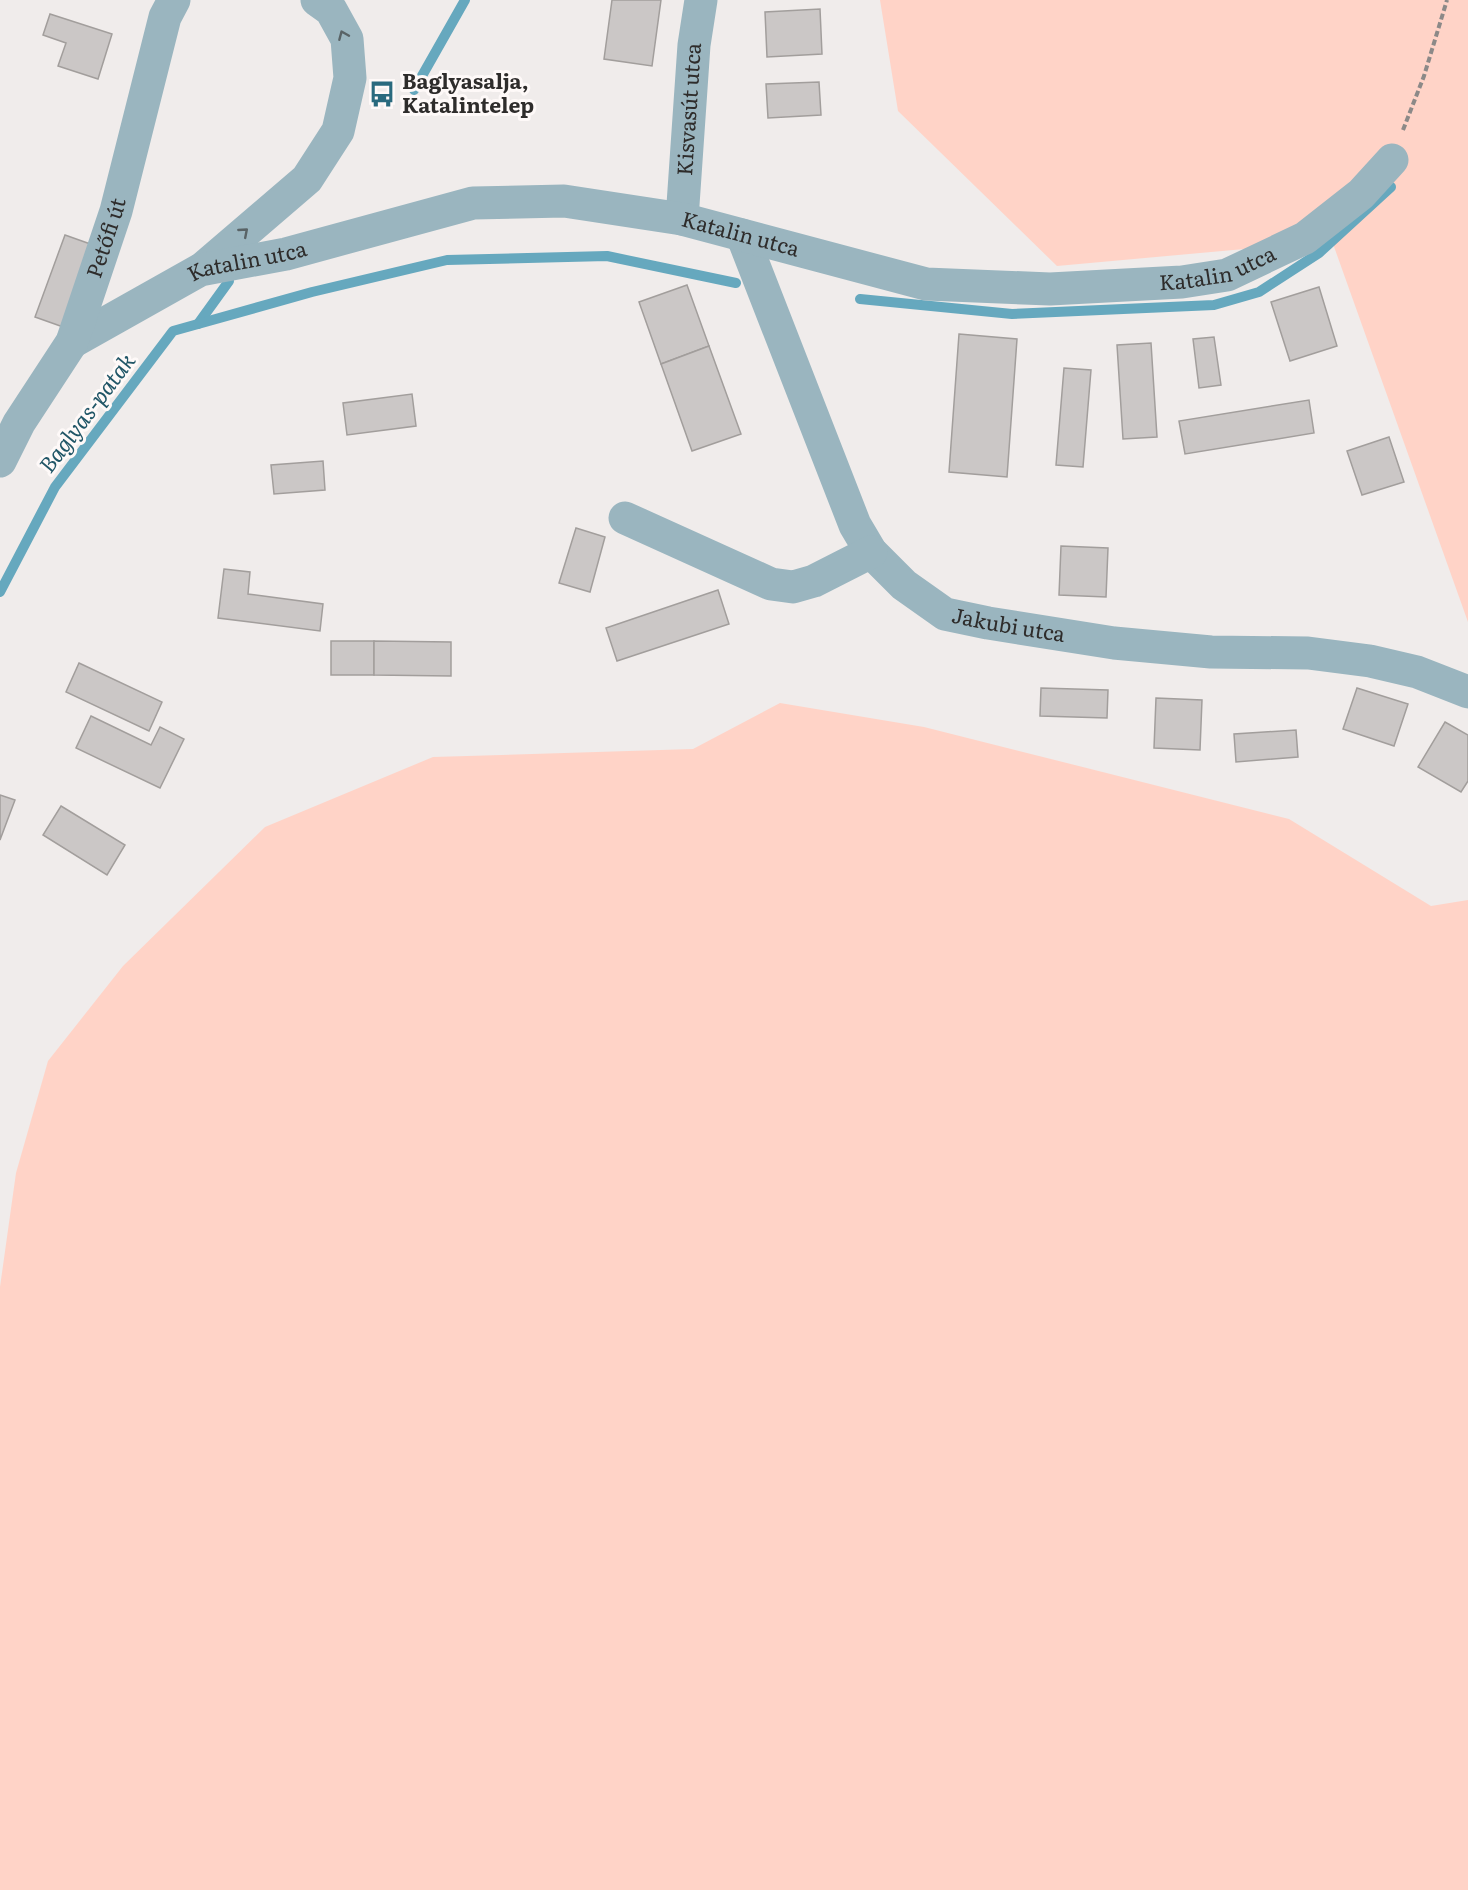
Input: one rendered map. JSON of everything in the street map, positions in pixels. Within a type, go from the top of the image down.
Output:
[{"type":"street","name":"Petőfi út","points":[[0,461],[19,423],[72,342],[116,212],[165,16],[174,0]]},
{"type":"street","points":[[200,270],[307,179],[338,131],[350,78],[347,39],[331,10],[317,0]]},
{"type":"street","name":"Kisvasút utca","points":[[682,219],[694,45],[701,0]]},
{"type":"street","name":"Katalin utca","points":[[72,342],[200,270],[286,254],[473,203],[564,201],[682,219],[926,284],[1050,289],[1182,282],[1227,275],[1305,238],[1361,195],[1392,160]]},
{"type":"street","name":"Jakubi utca","points":[[742,236],[855,525],[871,552],[904,585],[945,614],[1114,643],[1211,652],[1308,652],[1370,661],[1417,672],[1468,692]]},
{"type":"street","points":[[625,518],[771,584],[793,587],[814,582],[871,552]]},
{"type":"path","points":[[1392,160],[1424,76],[1447,0]]},
{"type":"shaded area","points":[[880,0],[1468,0],[1468,622],[1332,241],[1057,266],[898,111]]},
{"type":"shaded area","points":[[780,703],[924,727],[1289,819],[1431,906],[1468,900],[1468,1890],[0,1890],[0,1287],[16,1173],[48,1061],[123,966],[265,827],[433,757],[693,749]]},
{"type":"building","points":[[612,0],[661,0],[652,66],[604,59]]},
{"type":"building","points":[[820,9],[822,54],[767,57],[765,12]]},
{"type":"building","points":[[50,14],[112,34],[98,79],[58,66],[66,43],[43,35]]},
{"type":"building","points":[[819,82],[821,115],[768,118],[766,84]]},
{"type":"building","points":[[65,235],[96,246],[66,328],[35,317]]},
{"type":"building","points":[[687,285],[709,346],[661,364],[639,302]]},
{"type":"building","points":[[1319,287],[1337,346],[1290,361],[1271,302]]},
{"type":"building","points":[[959,334],[1017,339],[1007,477],[949,472]]},
{"type":"building","points":[[1214,337],[1221,385],[1199,388],[1193,339]]},
{"type":"building","points":[[1151,343],[1157,437],[1123,439],[1117,345]]},
{"type":"building","points":[[709,346],[741,434],[692,451],[661,364]]},
{"type":"building","points":[[1064,368],[1091,370],[1083,467],[1056,465]]},
{"type":"building","points":[[412,394],[416,426],[347,435],[343,403]]},
{"type":"building","points":[[1309,400],[1314,433],[1185,454],[1179,421]]},
{"type":"building","points":[[1389,437],[1404,482],[1362,495],[1347,451]]},
{"type":"building","points":[[323,461],[325,490],[274,494],[271,465]]},
{"type":"building","points":[[576,528],[605,537],[590,592],[559,583]]},
{"type":"building","points":[[1061,546],[1108,548],[1106,597],[1059,595]]},
{"type":"building","points":[[224,569],[250,572],[248,594],[323,604],[320,631],[218,618]]},
{"type":"building","points":[[718,590],[729,624],[617,661],[606,628]]},
{"type":"building","points":[[331,641],[374,641],[374,675],[331,675]]},
{"type":"building","points":[[374,641],[451,642],[451,676],[374,675]]},
{"type":"building","points":[[79,663],[162,702],[149,731],[66,692]]},
{"type":"building","points":[[1041,688],[1108,690],[1107,718],[1040,716]]},
{"type":"building","points":[[1357,688],[1408,704],[1394,746],[1343,729]]},
{"type":"building","points":[[1156,698],[1202,700],[1200,750],[1154,748]]},
{"type":"building","points":[[91,716],[151,745],[160,727],[184,739],[160,788],[76,748]]},
{"type":"building","points":[[1445,722],[1468,735],[1468,781],[1461,792],[1418,767]]},
{"type":"building","points":[[1296,730],[1298,757],[1236,762],[1234,734]]},
{"type":"building","points":[[0,795],[15,800],[0,840]]},
{"type":"building","points":[[61,806],[125,845],[107,875],[43,835]]},
{"type":"waterway","name":"Baglyas-patak","points":[[414,90],[465,0]]},
{"type":"waterway","points":[[860,299],[1012,314],[1214,305],[1259,292],[1319,253],[1391,187]]},
{"type":"waterway","points":[[0,592],[55,487],[173,331],[312,292],[447,260],[607,256],[736,283]]},
{"type":"waterway","name":"Baglyas-patak","points":[[198,324],[229,281]]},
{"type":"place","name":"Baglyasalja, Katalintelep","points":[[382,94]]}]
